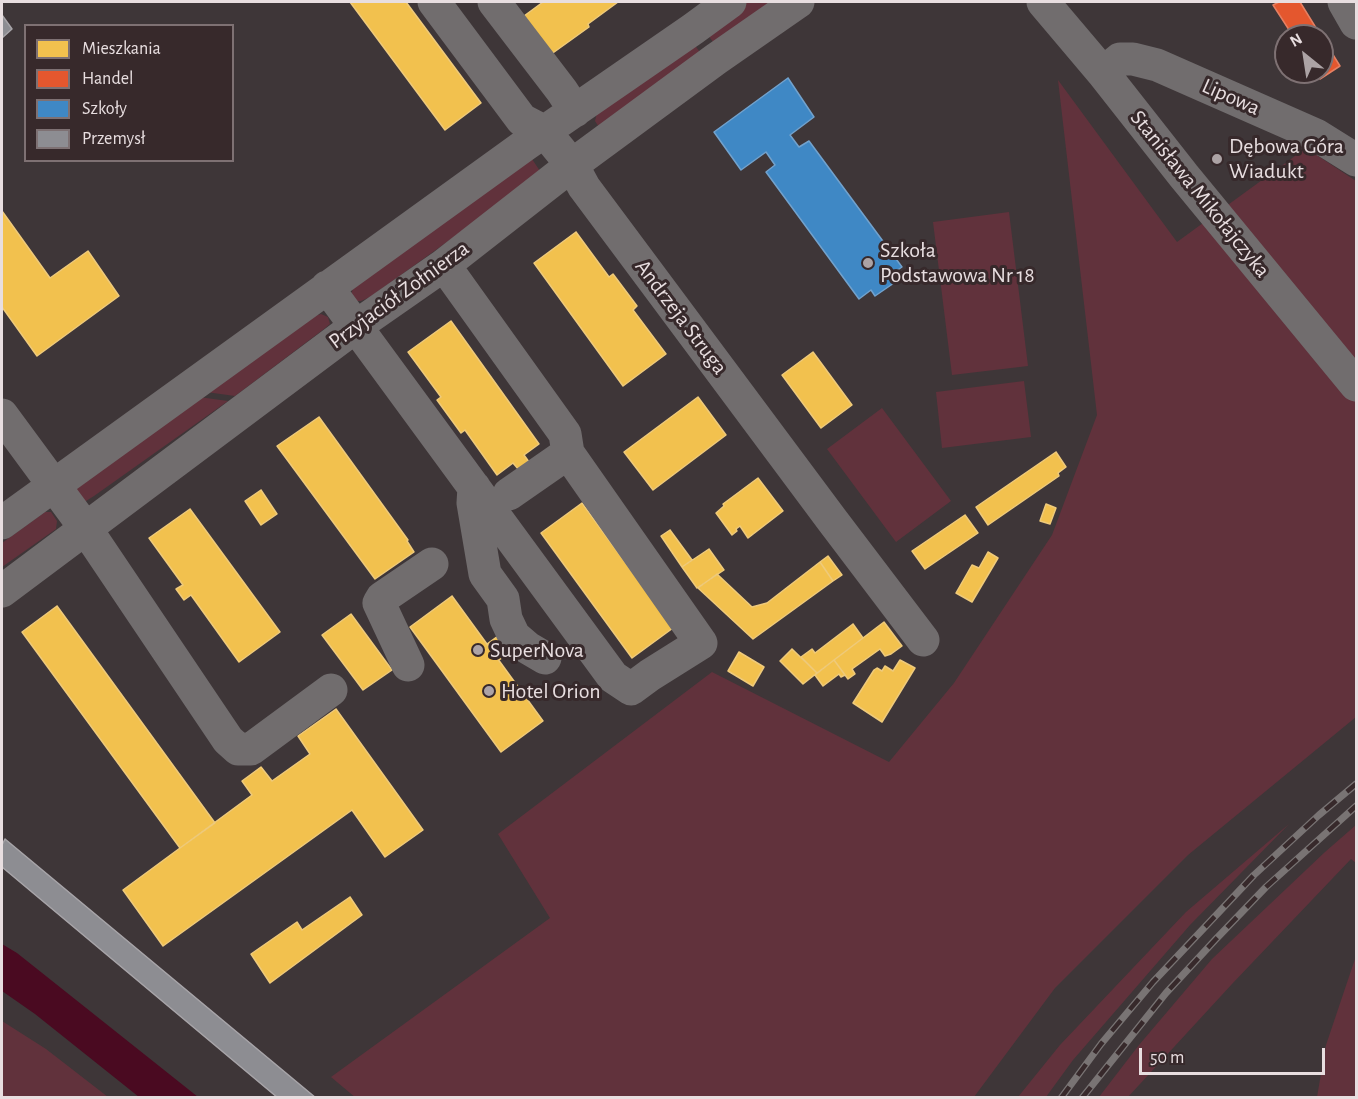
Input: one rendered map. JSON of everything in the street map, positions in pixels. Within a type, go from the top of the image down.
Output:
[{"type":"street","name":"Andrzeja Struga","points":[[434,2],[522,120],[545,132],[572,165],[598,206],[923,640]]},
{"type":"street","points":[[494,2],[575,111]]},
{"type":"street","points":[[2,523],[525,144],[730,2]]},
{"type":"street","name":"Przyjaciół Żołnierza","points":[[2,591],[355,327],[444,265],[572,165],[798,2]]},
{"type":"street","name":"Stanisława Mikołajczyka","points":[[1043,2],[1356,386]]},
{"type":"street","points":[[1344,2],[1356,23]]},
{"type":"street","name":"Lipowa","points":[[1103,73],[1120,59],[1133,59],[1157,65],[1316,135],[1356,160]]},
{"type":"street","points":[[327,287],[613,677],[631,689],[701,643],[568,453],[565,434],[444,265]]},
{"type":"street","points":[[2,415],[86,529],[228,740],[238,749],[251,749],[331,690]]},
{"type":"street","points":[[509,494],[568,453]]},
{"type":"street","points":[[474,487],[473,503],[485,574],[503,599],[506,619],[514,636],[545,658]]},
{"type":"street","points":[[408,665],[379,603],[382,598],[432,564]]},
{"type":"shaded area","points":[[746,2],[778,2],[716,46],[705,31]]},
{"type":"shaded area","points":[[690,39],[703,56],[599,127],[595,121],[597,113]]},
{"type":"shaded area","points":[[1058,80],[1177,242],[1306,148],[1356,181],[1356,717],[1188,855],[1055,988],[974,1097],[356,1098],[331,1077],[550,918],[498,834],[712,672],[889,762],[954,683],[1052,535],[1097,415]]},
{"type":"shaded area","points":[[530,156],[542,174],[370,297],[355,301],[351,295],[353,288]]},
{"type":"shaded area","points":[[1009,212],[1028,366],[952,375],[933,222]]},
{"type":"shaded area","points":[[321,314],[328,317],[330,324],[235,396],[206,392],[315,316]]},
{"type":"shaded area","points":[[1024,381],[1031,437],[942,448],[936,392]]},
{"type":"shaded area","points":[[199,397],[228,401],[94,496],[86,501],[80,501],[76,489]]},
{"type":"shaded area","points":[[882,408],[951,501],[896,542],[827,449]]},
{"type":"shaded area","points":[[45,512],[51,512],[57,521],[56,529],[2,567],[2,543]]},
{"type":"shaded area","points":[[1289,824],[1190,925],[1073,1060],[1046,1097],[1018,1097],[1060,1045],[1186,912]]},
{"type":"shaded area","points":[[1356,825],[1356,863],[1351,859],[1128,1097],[1099,1097],[1139,1045],[1212,959]]},
{"type":"shaded area","points":[[2,944],[17,953],[198,1097],[139,1097],[35,1014],[2,991]]},
{"type":"shaded area","points":[[1356,956],[1356,1097],[1317,1097],[1326,1045]]},
{"type":"shaded area","points":[[2,1021],[46,1049],[108,1097],[2,1097]]},
{"type":"building: Mieszkania","points":[[350,2],[406,2],[481,103],[445,130]]},
{"type":"building: Mieszkania","points":[[543,2],[618,2],[588,24],[589,27],[550,55],[524,16]]},
{"type":"building: Mieszkania","points":[[2,211],[50,278],[88,251],[119,296],[37,356],[2,307]]},
{"type":"building: Mieszkania","points":[[576,232],[609,277],[613,274],[637,306],[633,310],[666,354],[623,386],[534,263]]},
{"type":"building: Mieszkania","points":[[451,321],[539,444],[524,455],[529,462],[519,470],[513,463],[497,475],[465,430],[461,433],[437,400],[441,397],[408,352]]},
{"type":"building: Mieszkania","points":[[813,352],[852,405],[821,428],[782,375]]},
{"type":"building: Mieszkania","points":[[698,397],[726,435],[653,490],[624,452]]},
{"type":"building: Mieszkania","points":[[319,417],[408,540],[414,552],[375,579],[277,446]]},
{"type":"building: Mieszkania","points":[[1056,452],[1066,467],[1058,473],[1059,476],[988,525],[976,507]]},
{"type":"building: Mieszkania","points":[[758,478],[783,511],[748,538],[740,526],[732,535],[716,513],[724,506],[723,504]]},
{"type":"building: Mieszkania","points":[[261,490],[277,514],[261,525],[245,501]]},
{"type":"building: Mieszkania","points":[[582,503],[673,628],[632,658],[541,533]]},
{"type":"building: Mieszkania","points":[[1046,504],[1056,508],[1050,524],[1040,521]]},
{"type":"building: Mieszkania","points":[[190,509],[280,632],[239,662],[191,595],[184,600],[176,589],[183,585],[149,538]]},
{"type":"building: Mieszkania","points":[[965,515],[978,533],[925,569],[912,551]]},
{"type":"building: Mieszkania","points":[[670,530],[692,560],[682,567],[661,536]]},
{"type":"building: Mieszkania","points":[[709,549],[724,570],[697,588],[682,567]]},
{"type":"building: Mieszkania","points":[[988,552],[998,558],[972,602],[956,593],[972,565],[979,568]]},
{"type":"building: Mieszkania","points":[[828,556],[842,575],[833,581],[820,562]]},
{"type":"building: Mieszkania","points":[[820,562],[833,581],[753,639],[698,588],[717,574],[752,607],[767,603]]},
{"type":"building: Mieszkania","name":"Hotel Orion","points":[[452,596],[543,721],[501,752],[410,627]]},
{"type":"building: Mieszkania","points":[[57,606],[215,823],[180,848],[22,632]]},
{"type":"building: Mieszkania","points":[[351,614],[392,670],[363,690],[322,635]]},
{"type":"building: Mieszkania","points":[[884,622],[902,646],[885,656],[880,649],[852,669],[855,674],[848,679],[834,660]]},
{"type":"building: Mieszkania","points":[[853,624],[863,638],[817,673],[801,657],[812,649],[815,653]]},
{"type":"building: Mieszkania","points":[[498,636],[510,652],[499,660],[487,644]]},
{"type":"building: Mieszkania","points":[[792,649],[817,673],[803,684],[780,661]]},
{"type":"building: Mieszkania","points":[[739,652],[764,667],[753,686],[728,671]]},
{"type":"building: Mieszkania","points":[[834,660],[845,675],[841,677],[839,674],[823,686],[815,675]]},
{"type":"building: Mieszkania","points":[[900,660],[915,668],[882,722],[853,703],[874,670],[877,668],[882,671],[885,666],[893,671]]},
{"type":"building: Mieszkania","points":[[336,709],[423,830],[385,857],[352,810],[163,946],[123,890],[252,795],[242,781],[261,767],[272,781],[310,754],[298,736]]},
{"type":"building: Mieszkania","points":[[350,897],[362,915],[270,983],[251,954],[297,922],[302,930]]},
{"type":"building: Handel","points":[[1279,2],[1300,2],[1314,24],[1285,24],[1273,5]]},
{"type":"building: Handel","points":[[1334,56],[1340,66],[1334,70]]},
{"type":"building: Szkoły","points":[[788,78],[814,117],[790,135],[799,147],[809,141],[902,267],[889,276],[894,283],[875,296],[871,290],[859,299],[766,172],[775,165],[766,152],[741,170],[714,132]]},
{"type":"building: Przemysł","points":[[2,15],[12,29],[2,38]]},
{"type":"building: Przemysł","points":[[5,839],[316,1098],[278,1098],[2,867],[2,845]]},
{"type":"railway","points":[[1061,1098],[1101,1044],[1153,982],[1254,875],[1356,784]]},
{"type":"railway","points":[[1082,1098],[1166,993],[1216,939],[1266,887],[1356,806]]},
{"type":"place","name":"Dębowa Góra Wiadukt","points":[[1217,159]]},
{"type":"place","name":"Szkoła Podstawowa Nr 18","points":[[868,263]]},
{"type":"place","name":"SuperNova","points":[[478,650]]},
{"type":"place","name":"Hotel Orion","points":[[489,691]]}]
